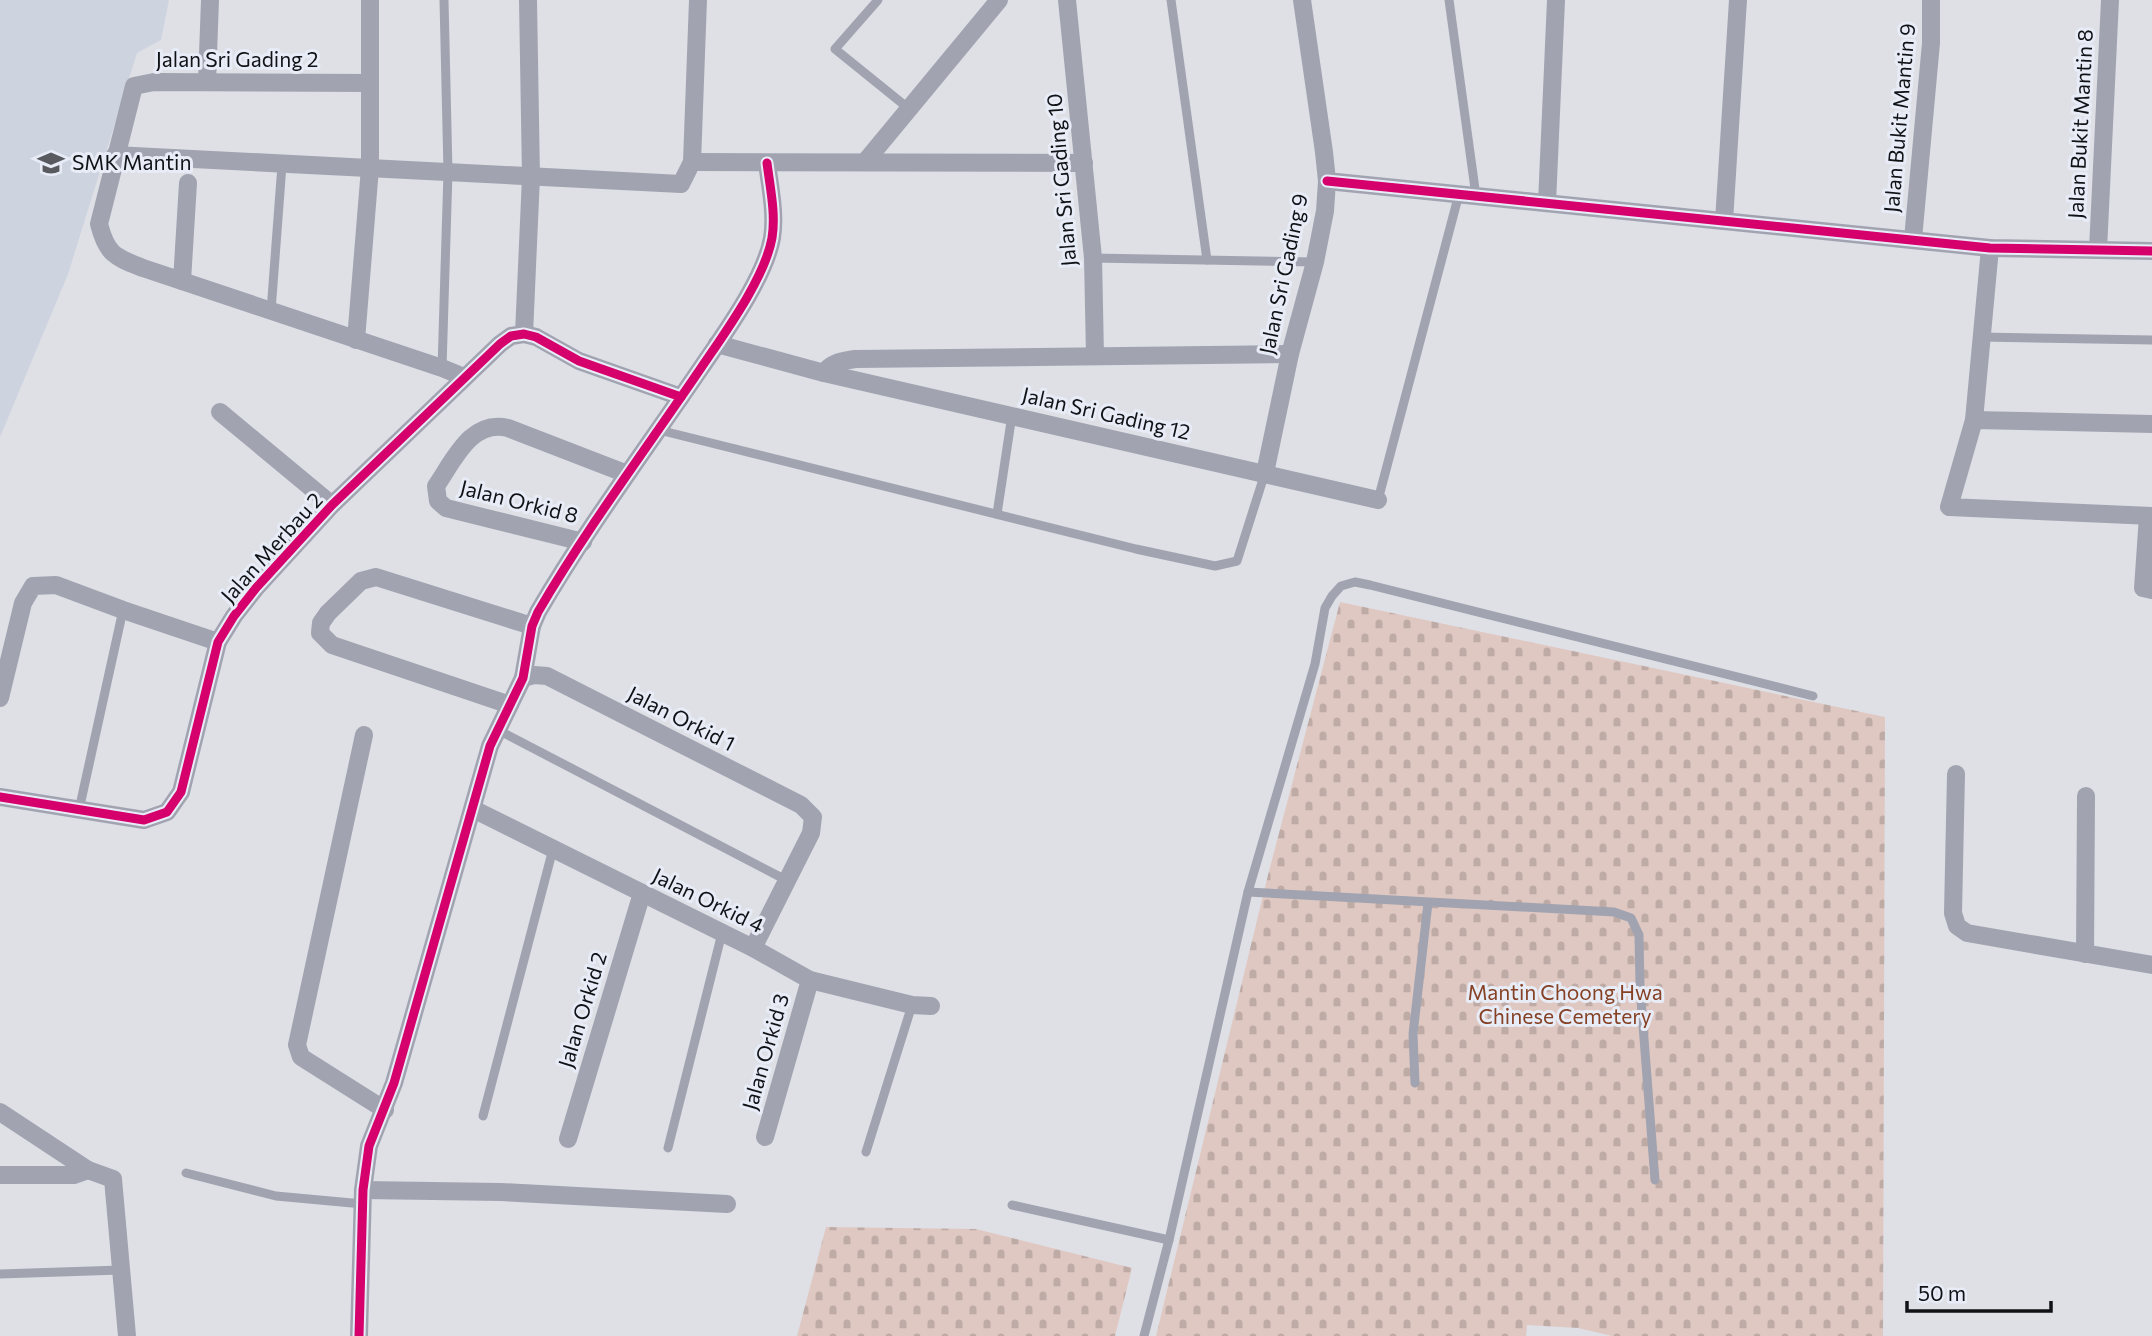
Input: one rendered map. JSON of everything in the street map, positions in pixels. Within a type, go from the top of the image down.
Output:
[{"type":"street","points":[[207,82],[210,0]]},
{"type":"street","points":[[356,340],[370,168],[370,0]]},
{"type":"street","points":[[528,0],[531,177],[523,334],[536,337],[579,361],[681,397]]},
{"type":"street","points":[[464,377],[271,313],[115,257],[104,244],[99,224],[115,155],[681,184],[692,162],[698,0]]},
{"type":"street","points":[[865,162],[999,0]]},
{"type":"street","name":"Jalan Sri Gading 10","points":[[1067,0],[1093,258],[1095,356]]},
{"type":"street","name":"Jalan Sri Gading 9","points":[[1265,473],[1290,354],[1315,261],[1325,211],[1327,181],[1302,0]]},
{"type":"street","points":[[1547,203],[1556,0]]},
{"type":"street","points":[[1724,221],[1738,0]]},
{"type":"street","name":"Jalan Bukit Mantin 9","points":[[1913,239],[1931,43],[1931,0]]},
{"type":"street","name":"Jalan Bukit Mantin 8","points":[[2098,250],[2110,0]]},
{"type":"street","name":"Jalan Sri Gading 2","points":[[115,155],[134,86],[154,82],[370,83]]},
{"type":"street","points":[[692,162],[1084,163]]},
{"type":"street","points":[[359,1336],[363,1197],[369,1146],[385,1110],[489,746],[523,678],[532,626],[553,586],[717,344],[757,278],[772,237],[767,163]]},
{"type":"street","points":[[1327,181],[1990,248],[2152,251]]},
{"type":"street","points":[[182,281],[188,183]]},
{"type":"street","points":[[1990,248],[1974,419],[1949,507],[2150,516],[2143,588],[2152,590]]},
{"type":"street","name":"Jalan Merbau 2","points":[[0,797],[144,820],[167,812],[181,792],[218,642],[233,616],[332,505],[500,344],[511,336],[523,334]]},
{"type":"street","name":"Jalan Sri Gading 12","points":[[717,344],[824,373],[1378,500]]},
{"type":"street","name":"Jalan Sri Gading 12","points":[[824,373],[827,368],[840,361],[855,359],[1290,354]]},
{"type":"street","points":[[220,412],[332,505]]},
{"type":"street","points":[[1974,419],[2152,424]]},
{"type":"street","name":"Jalan Orkid 8","points":[[583,542],[446,508],[438,501],[436,486],[476,433],[485,427],[496,425],[627,474]]},
{"type":"street","points":[[510,705],[332,645],[320,634],[321,623],[361,581],[376,578],[532,626]]},
{"type":"street","points":[[0,698],[23,603],[33,586],[55,584],[218,642]]},
{"type":"street","name":"Jalan Orkid 1","points":[[523,678],[547,676],[801,805],[813,817],[810,833],[788,881]]},
{"type":"street","points":[[365,735],[297,1045],[301,1057],[385,1110]]},
{"type":"street","points":[[1956,774],[1953,913],[1957,926],[1967,933],[2152,965]]},
{"type":"street","points":[[2085,954],[2086,796]]},
{"type":"street","name":"Jalan Orkid 4","points":[[473,809],[753,948],[810,980],[912,1005],[931,1006]]},
{"type":"street","points":[[753,948],[788,881]]},
{"type":"street","name":"Jalan Orkid 2","points":[[568,1139],[642,894]]},
{"type":"street","name":"Jalan Orkid 3","points":[[765,1137],[810,980]]},
{"type":"street","points":[[0,1112],[88,1170],[113,1179],[127,1336]]},
{"type":"street","points":[[0,1175],[74,1175],[88,1170]]},
{"type":"street","points":[[363,1197],[501,1192],[727,1204]]},
{"type":"lane","points":[[442,368],[448,172],[444,0]]},
{"type":"lane","points":[[878,0],[835,49],[908,108]]},
{"type":"lane","points":[[1171,0],[1207,260]]},
{"type":"lane","points":[[1378,500],[1468,195],[1449,0]]},
{"type":"lane","points":[[271,313],[282,165]]},
{"type":"lane","points":[[1093,258],[1315,261]]},
{"type":"lane","points":[[1982,337],[2152,340]]},
{"type":"lane","points":[[998,514],[1012,415]]},
{"type":"lane","points":[[659,430],[1136,549],[1215,566],[1237,561],[1265,473]]},
{"type":"lane","points":[[1144,1336],[1169,1240],[1248,892],[1315,664],[1325,608],[1341,586],[1354,582],[1370,585],[1813,696]]},
{"type":"lane","points":[[79,810],[123,610]]},
{"type":"lane","points":[[496,729],[788,881]]},
{"type":"lane","points":[[483,1116],[553,849]]},
{"type":"lane","points":[[1248,892],[1614,912],[1631,918],[1639,935],[1640,987],[1655,1180]]},
{"type":"lane","points":[[1415,1083],[1413,1034],[1428,902]]},
{"type":"lane","points":[[668,1148],[722,933]]},
{"type":"lane","points":[[866,1152],[912,1005]]},
{"type":"lane","points":[[186,1173],[276,1196],[363,1197]]},
{"type":"lane","points":[[1012,1205],[1169,1240]]},
{"type":"lane","points":[[0,1274],[121,1270]]},
{"type":"shaded area","name":"SMK Mantin","points":[[0,0],[169,0],[161,40],[137,53],[68,274],[0,437]]},
{"type":"green space","name":"Mantin Choong Hwa Chinese Cemetery","points":[[1340,602],[1885,717],[1883,1336],[1612,1336],[1578,1328],[1527,1325],[1526,1336],[1156,1336],[1268,875]]},
{"type":"green space","points":[[826,1227],[976,1229],[1132,1268],[1115,1336],[797,1336]]},
{"type":"cycle path","points":[[359,1336],[363,1190],[369,1146],[394,1083],[490,746],[523,678],[532,626],[538,612],[597,519],[753,288],[772,238],[772,200],[767,163]]},
{"type":"cycle path","points":[[1327,181],[1990,248],[2152,251]]},
{"type":"cycle path","points":[[0,797],[144,820],[167,812],[181,792],[218,642],[234,616],[332,505],[511,336],[524,334],[536,337],[579,361],[681,397]]},
{"type":"place","name":"SMK Mantin","points":[[51,163]]}]
